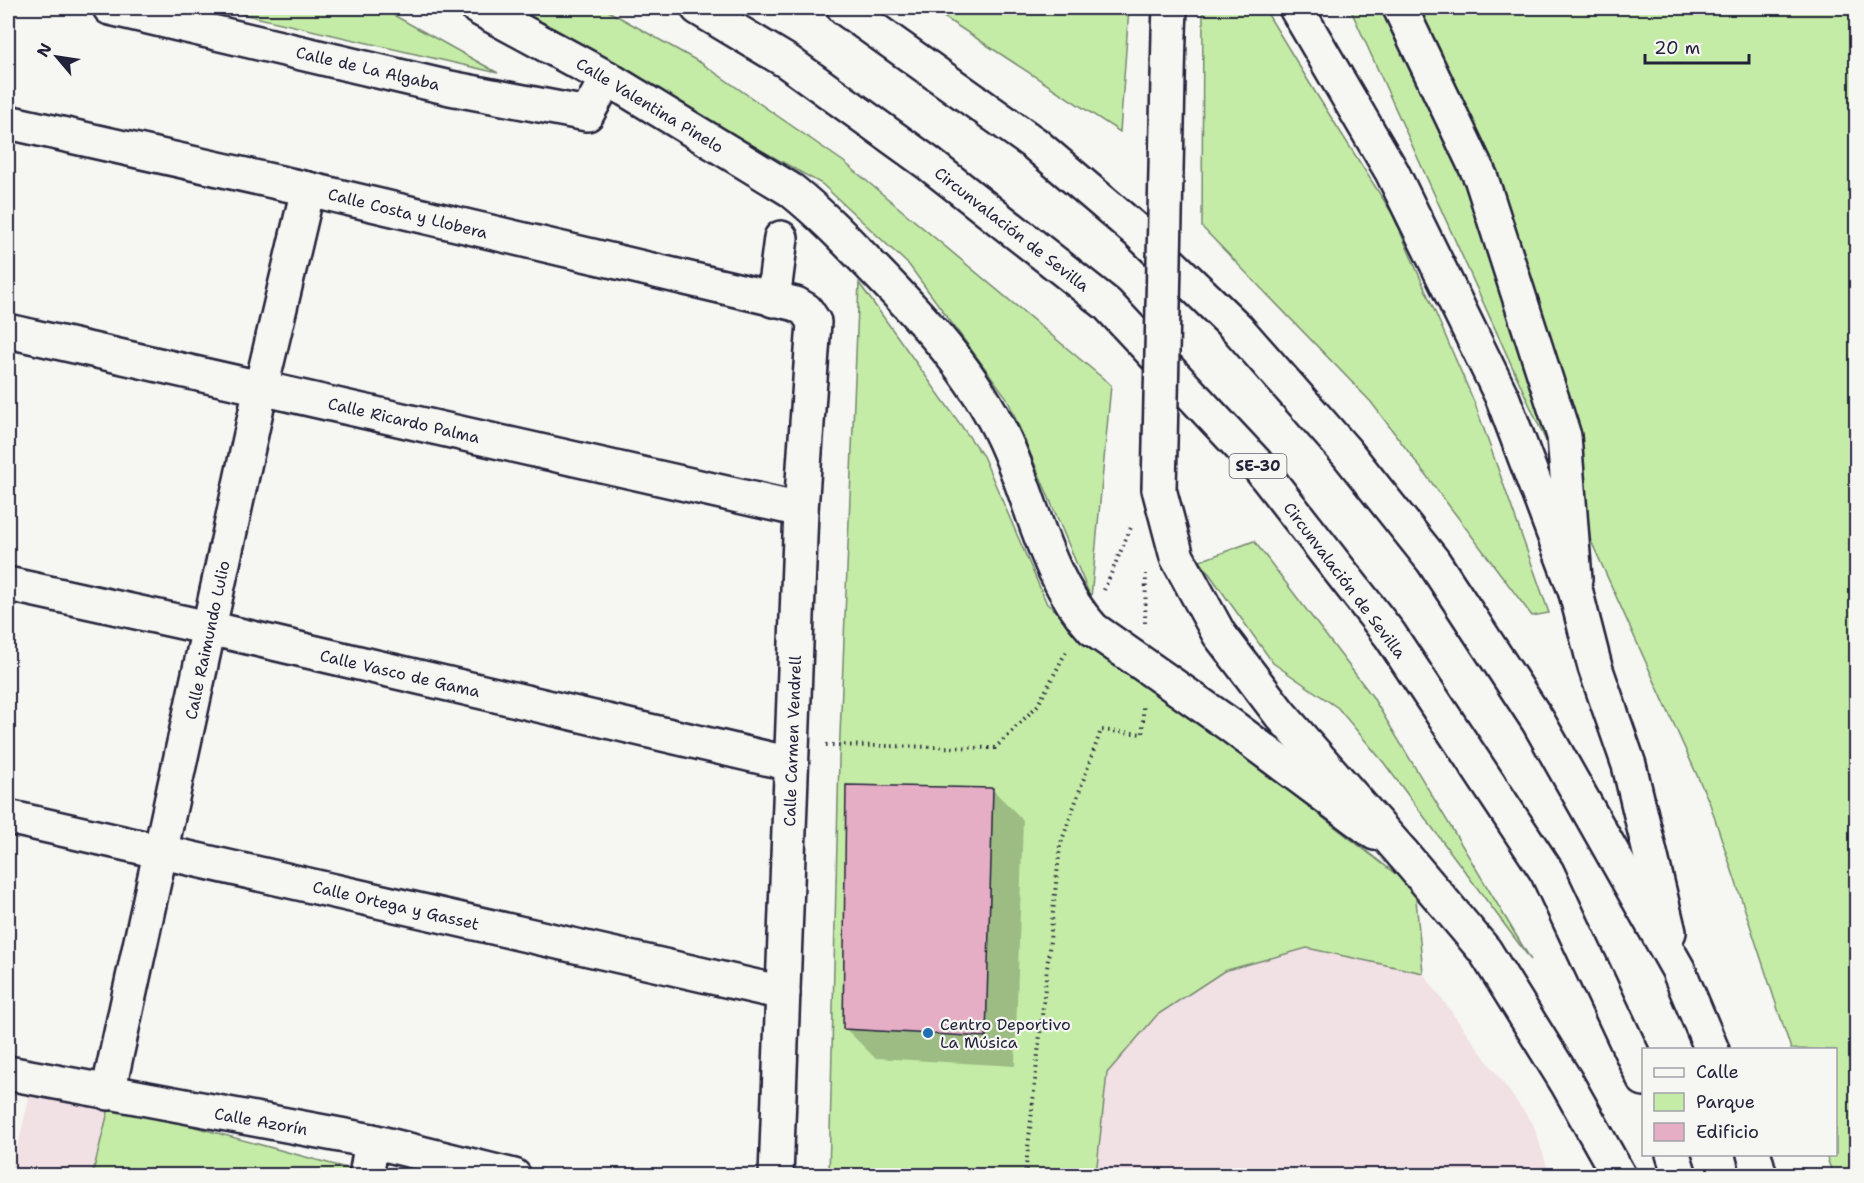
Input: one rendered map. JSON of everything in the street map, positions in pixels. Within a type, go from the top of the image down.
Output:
[{"type":"main road","name":"Calle de La Algaba","points":[[110,8],[450,88],[587,114],[608,78]]},
{"type":"main road","name":"Calle Valentina Pinelo","points":[[478,8],[608,78],[791,190],[818,211],[910,305],[977,390],[1004,437],[1054,568],[1076,611],[1093,629],[1230,725],[1403,854]]},
{"type":"main road","name":"Circunvalación de Sevilla","points":[[698,8],[788,62],[919,156],[1107,304],[1255,462],[1390,634],[1547,872],[1642,1075]]},
{"type":"main road","points":[[844,8],[1035,144],[1138,232],[1237,328],[1347,453],[1433,561],[1538,721],[1678,969],[1711,1048]]},
{"type":"main road","points":[[1296,8],[1392,172],[1503,399],[1576,592],[1595,667],[1629,765],[1678,969]]},
{"type":"main road","points":[[1400,8],[1481,178],[1564,436],[1576,592]]},
{"type":"main road","points":[[1170,20],[1159,489],[1177,557],[1219,634],[1280,714],[1485,951],[1567,1083],[1619,1176]]},
{"type":"main road","name":"Calle Costa y Llobera","points":[[8,122],[308,189],[796,304],[806,310]]},
{"type":"main road","name":"Calle Raimundo Lulio","points":[[108,1093],[261,388],[308,189]]},
{"type":"main road","points":[[772,300],[781,238]]},
{"type":"main road","name":"Calle Carmen Vendrell","points":[[776,1176],[801,510],[814,322],[806,310]]},
{"type":"main road","name":"Calle Ricardo Palma","points":[[8,331],[801,510]]},
{"type":"main road","name":"Calle Vasco de Gama","points":[[8,584],[792,754]]},
{"type":"main road","name":"Calle Ortega y Gasset","points":[[8,817],[783,993]]},
{"type":"main road","name":"Calle Azorín","points":[[8,1073],[372,1141],[514,1176]]},
{"type":"main road","points":[[366,1176],[372,1141]]},
{"type":"main road","points":[[1673,1156],[1680,1176]]},
{"type":"main road","points":[[1754,1156],[1760,1176]]},
{"type":"path","points":[[1102,595],[1134,521]]},
{"type":"path","points":[[1145,629],[1146,571]]},
{"type":"path","points":[[792,754],[995,748],[1038,705],[1068,648]]},
{"type":"path","points":[[1025,1176],[1060,846],[1101,730],[1143,734],[1144,699]]},
{"type":"shaded area","points":[[1307,948],[1423,973],[1533,1124],[1550,1175],[1096,1176],[1107,1073],[1157,1015],[1224,971]]},
{"type":"shaded area","points":[[32,1085],[350,1169],[348,1176],[8,1176],[8,1162],[14,1163]]},
{"type":"green space","points":[[216,8],[381,8],[498,73]]},
{"type":"green space","points":[[507,8],[603,8],[701,63],[844,162],[1111,385],[1091,598],[1007,398],[909,265],[822,184]]},
{"type":"green space","points":[[930,8],[1129,8],[1120,132]]},
{"type":"green space","points":[[1203,8],[1264,8],[1392,213],[1475,404],[1549,613],[1532,616],[1371,402],[1202,227]]},
{"type":"green space","points":[[1350,8],[1856,8],[1856,1175],[1833,1175],[1826,1156],[1837,1156],[1837,1048],[1791,1048],[1710,804]]},
{"type":"green space","points":[[859,283],[983,456],[1047,604],[1415,889],[1423,973],[1307,948],[1224,971],[1157,1015],[1107,1073],[1096,1175],[829,1176],[839,759]]},
{"type":"green space","points":[[1254,541],[1372,696],[1531,960],[1384,763],[1338,708],[1273,663],[1200,561]]},
{"type":"green space","points":[[110,1104],[350,1169],[348,1176],[92,1176]]},
{"type":"building","points":[[846,785],[993,788],[986,1037],[843,1029]]},
{"type":"place","name":"Centro Deportivo La Música","points":[[928,1033]]}]
